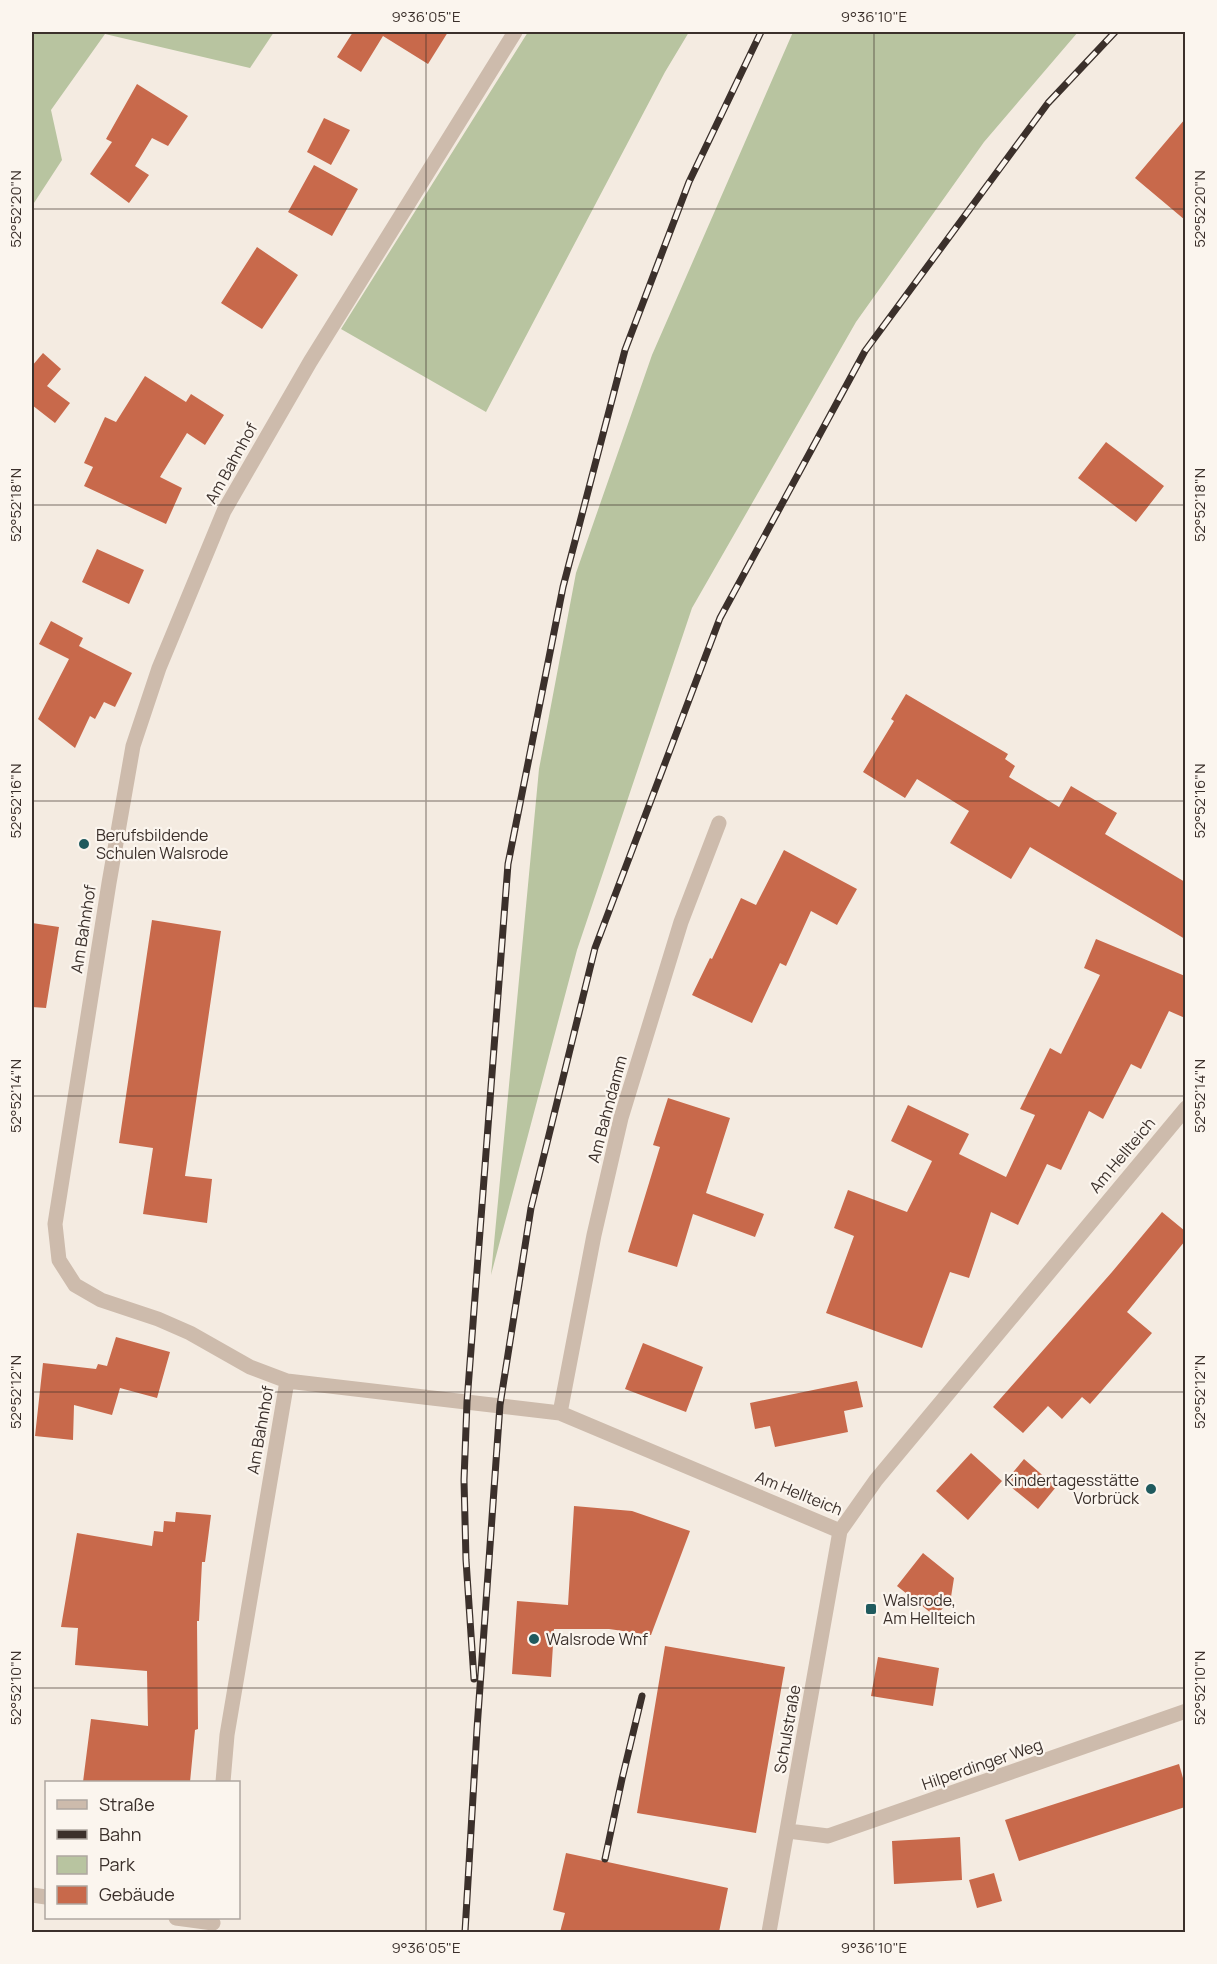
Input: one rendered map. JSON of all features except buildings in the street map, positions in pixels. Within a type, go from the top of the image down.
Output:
[{"type":"street","name":"Am Bahnhof","points":[[223,1781],[226,1735],[287,1381],[250,1367],[190,1333],[158,1319],[102,1300],[75,1285],[59,1260],[55,1224],[109,883],[133,746],[142,716],[159,668],[224,512],[310,362],[516,32]]},
{"type":"street","name":"Am Bahndamm","points":[[560,1413],[594,1235],[621,1118],[681,922],[719,822]]},
{"type":"street","name":"Am Hellteich","points":[[287,1381],[560,1413],[840,1531],[876,1480],[1185,1108]]},
{"type":"street","name":"Schulstraße","points":[[769,1932],[840,1531]]},
{"type":"street","name":"Hilperdinger Weg","points":[[788,1831],[828,1836],[1185,1711]]},
{"type":"street","points":[[187,1919],[213,1924]]},
{"type":"green space","points":[[32,32],[274,32],[250,68],[105,34],[51,110],[62,160],[32,206]]},
{"type":"green space","points":[[528,32],[689,32],[665,72],[486,412],[341,329]]},
{"type":"green space","points":[[793,32],[1078,32],[984,142],[856,322],[692,608],[577,950],[491,1275],[539,769],[576,573],[652,355]]},
{"type":"railway","points":[[474,1679],[466,1560],[464,1480],[467,1402],[508,864],[563,587],[625,350],[689,182],[761,32]]},
{"type":"railway","points":[[465,1932],[500,1405],[531,1208],[595,948],[720,618],[865,351],[1048,103],[1115,32]]},
{"type":"railway","points":[[605,1859],[642,1696]]},
{"type":"place","name":"Berufsbildende Schulen Walsrode","points":[[84,844]]},
{"type":"place","name":"Kindertagesstätte Vorbrück","points":[[1151,1489]]},
{"type":"place","name":"Walsrode, Am Hellteich","points":[[871,1609]]},
{"type":"place","name":"Walsrode Wnf","points":[[534,1639]]}]
